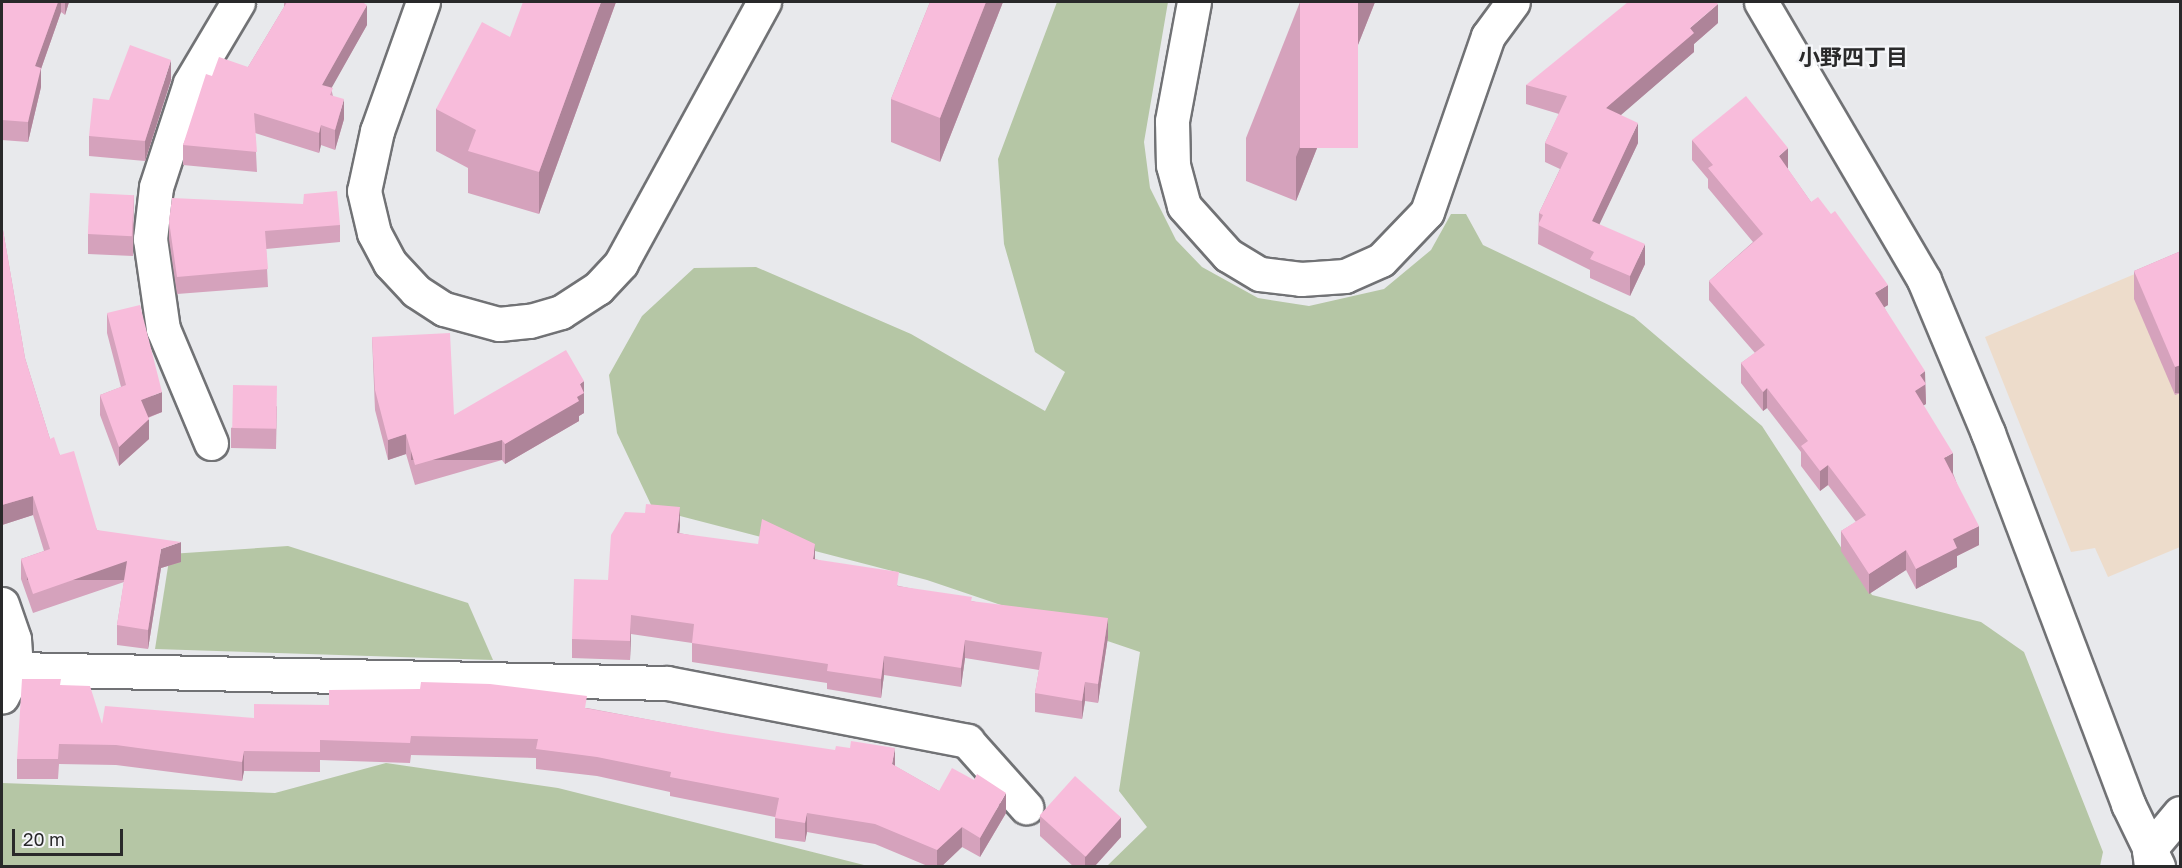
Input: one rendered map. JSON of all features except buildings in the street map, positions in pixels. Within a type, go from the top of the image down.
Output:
[{"type":"street","points":[[211,443],[163,329],[150,239],[156,187],[190,83],[238,2]]},
{"type":"street","points":[[423,2],[377,131],[364,191],[372,222],[390,263],[416,291],[444,309],[499,324],[530,321],[561,312],[598,288],[621,263],[764,2]]},
{"type":"street","points":[[1194,2],[1172,121],[1173,165],[1184,206],[1227,255],[1260,274],[1301,279],[1345,276],[1381,260],[1427,212],[1488,36],[1513,2]]},
{"type":"street","points":[[1761,2],[1924,280],[1988,433],[2153,861]]},
{"type":"street","points":[[2,604],[14,639],[9,683],[667,683],[968,741],[1026,807]]},
{"type":"street","points":[[2153,861],[2181,813]]},
{"type":"shaded area","points":[[2180,255],[2180,547],[2108,577],[2095,548],[2071,552],[1985,337]]},
{"type":"green space","points":[[1057,2],[1168,2],[1144,142],[1150,188],[1176,240],[1202,267],[1258,298],[1309,306],[1384,289],[1431,250],[1451,214],[1466,214],[1483,245],[1634,317],[1762,426],[1872,595],[1981,622],[2024,652],[2103,852],[2100,866],[1107,866],[1147,827],[1119,791],[1140,652],[927,580],[653,509],[617,433],[609,375],[642,316],[694,268],[756,267],[911,334],[1045,411],[1065,372],[1035,352],[1004,244],[998,159]]},
{"type":"green space","points":[[288,546],[468,603],[493,660],[155,649],[170,554]]},
{"type":"green space","points":[[386,763],[558,788],[868,866],[2,866],[2,783],[275,793]]},
{"type":"district","name":"小野四丁目","points":[[1853,57]]}]
